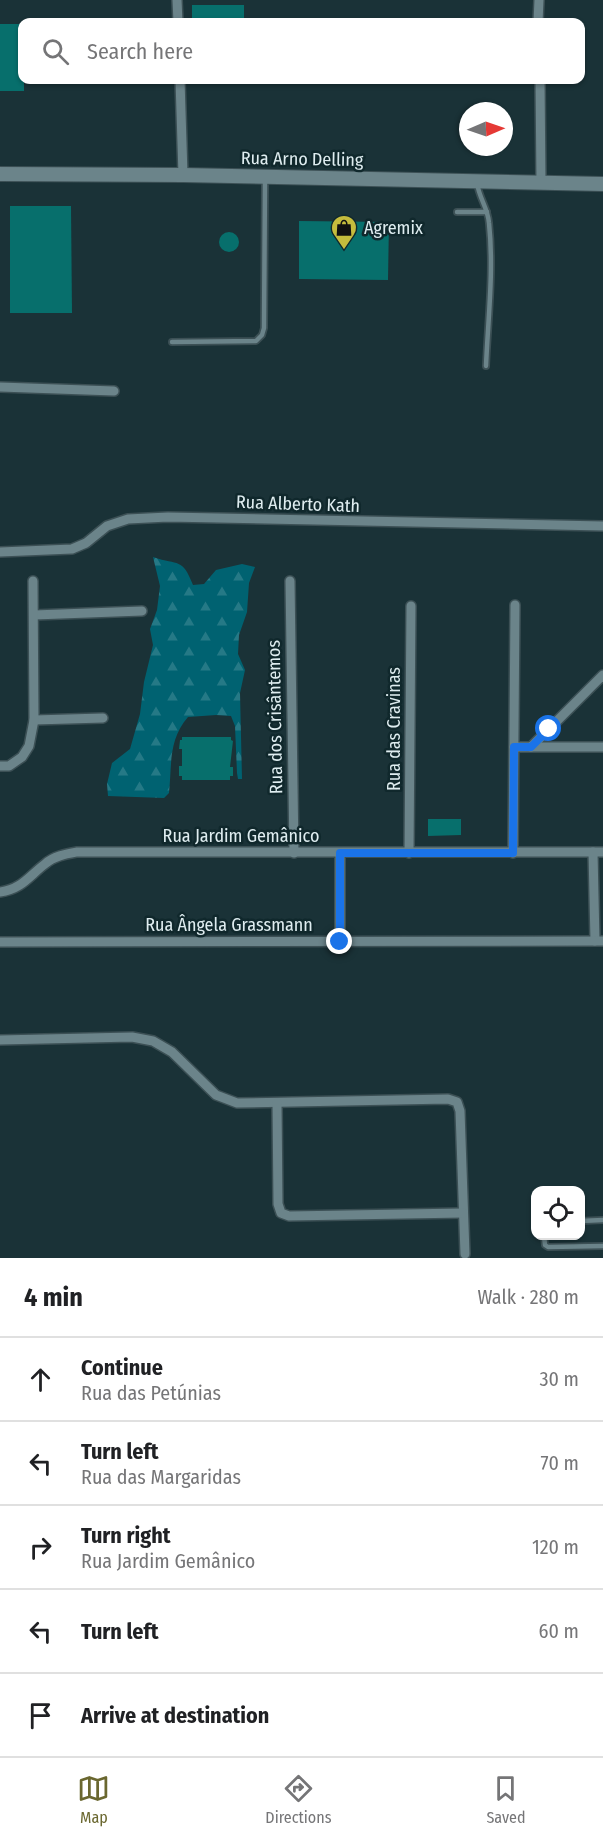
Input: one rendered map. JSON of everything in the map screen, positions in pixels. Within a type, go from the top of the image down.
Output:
[{"type":"street","points":[[177,0],[178,18]]},
{"type":"street","points":[[538,18],[539,0]]},
{"type":"street","points":[[180,84],[183,175]]},
{"type":"street","points":[[540,84],[542,182]]},
{"type":"street","name":"Rua Arno Delling","points":[[0,174],[183,175],[603,184]]},
{"type":"street","points":[[0,387],[114,391]]},
{"type":"street","name":"Rua Alberto Kath","points":[[0,552],[72,549],[86,543],[107,526],[128,519],[168,517],[603,526]]},
{"type":"street","points":[[0,766],[9,766],[22,757],[29,746],[34,720],[33,581]]},
{"type":"street","name":"Rua dos Crisântemos","points":[[290,581],[294,853]]},
{"type":"street","points":[[513,853],[515,605]]},
{"type":"street","name":"Rua das Cravinas","points":[[409,853],[411,606]]},
{"type":"street","points":[[34,615],[142,611]]},
{"type":"street","points":[[531,747],[603,675]]},
{"type":"street","points":[[34,720],[103,718]]},
{"type":"street","points":[[514,747],[603,747]]},
{"type":"street","name":"Rua Jardim Gemânico","points":[[0,892],[8,891],[29,879],[45,864],[59,856],[77,852],[598,852]]},
{"type":"street","points":[[598,852],[599,941]]},
{"type":"street","points":[[340,853],[340,942]]},
{"type":"street","name":"Rua Ângela Grassmann","points":[[0,942],[599,941]]},
{"type":"street","points":[[0,1040],[132,1037],[153,1041],[172,1052],[216,1095],[237,1103],[448,1099],[457,1102],[460,1111],[465,1254]]},
{"type":"street","points":[[277,1103],[278,1204],[281,1214],[289,1216],[463,1213]]},
{"type":"lane","points":[[172,342],[256,341],[262,335],[264,328],[265,177]]},
{"type":"lane","points":[[477,181],[478,192],[488,212],[489,223],[490,285],[486,366]]},
{"type":"lane","points":[[457,212],[488,212]]},
{"type":"lane","points":[[585,1221],[603,1220]]},
{"type":"lane","points":[[544,1240],[548,1247],[603,1246]]},
{"type":"green space","points":[[153,557],[182,566],[193,585],[204,584],[216,570],[242,564],[255,567],[249,583],[247,612],[239,635],[238,654],[245,670],[240,693],[242,779],[238,779],[235,726],[231,716],[188,717],[174,744],[169,793],[164,798],[108,796],[107,784],[112,763],[130,749],[140,714],[144,682],[153,645],[150,629],[157,610],[160,586]]},
{"type":"building","points":[[192,5],[244,5],[244,18],[192,18]]},
{"type":"building","points":[[0,24],[18,24],[18,84],[24,84],[24,91],[0,91]]},
{"type":"building","points":[[10,206],[71,206],[72,313],[10,313]]},
{"type":"building","name":"Agremix","points":[[299,221],[389,222],[388,280],[299,279]]},
{"type":"building","points":[[229,232],[236,235],[239,242],[236,249],[229,252],[222,249],[219,242],[222,235]]},
{"type":"building","points":[[182,737],[231,737],[233,741],[230,767],[233,767],[233,776],[230,776],[230,780],[182,780],[182,776],[179,776],[179,766],[182,766],[182,749],[179,749]]},
{"type":"building","points":[[428,819],[461,819],[461,835],[428,836]]},
{"type":"place","name":"Agremix","points":[[344,251]]},
{"type":"route","points":[[340,942],[340,853],[513,853],[514,747],[531,747],[549,729]]}]
